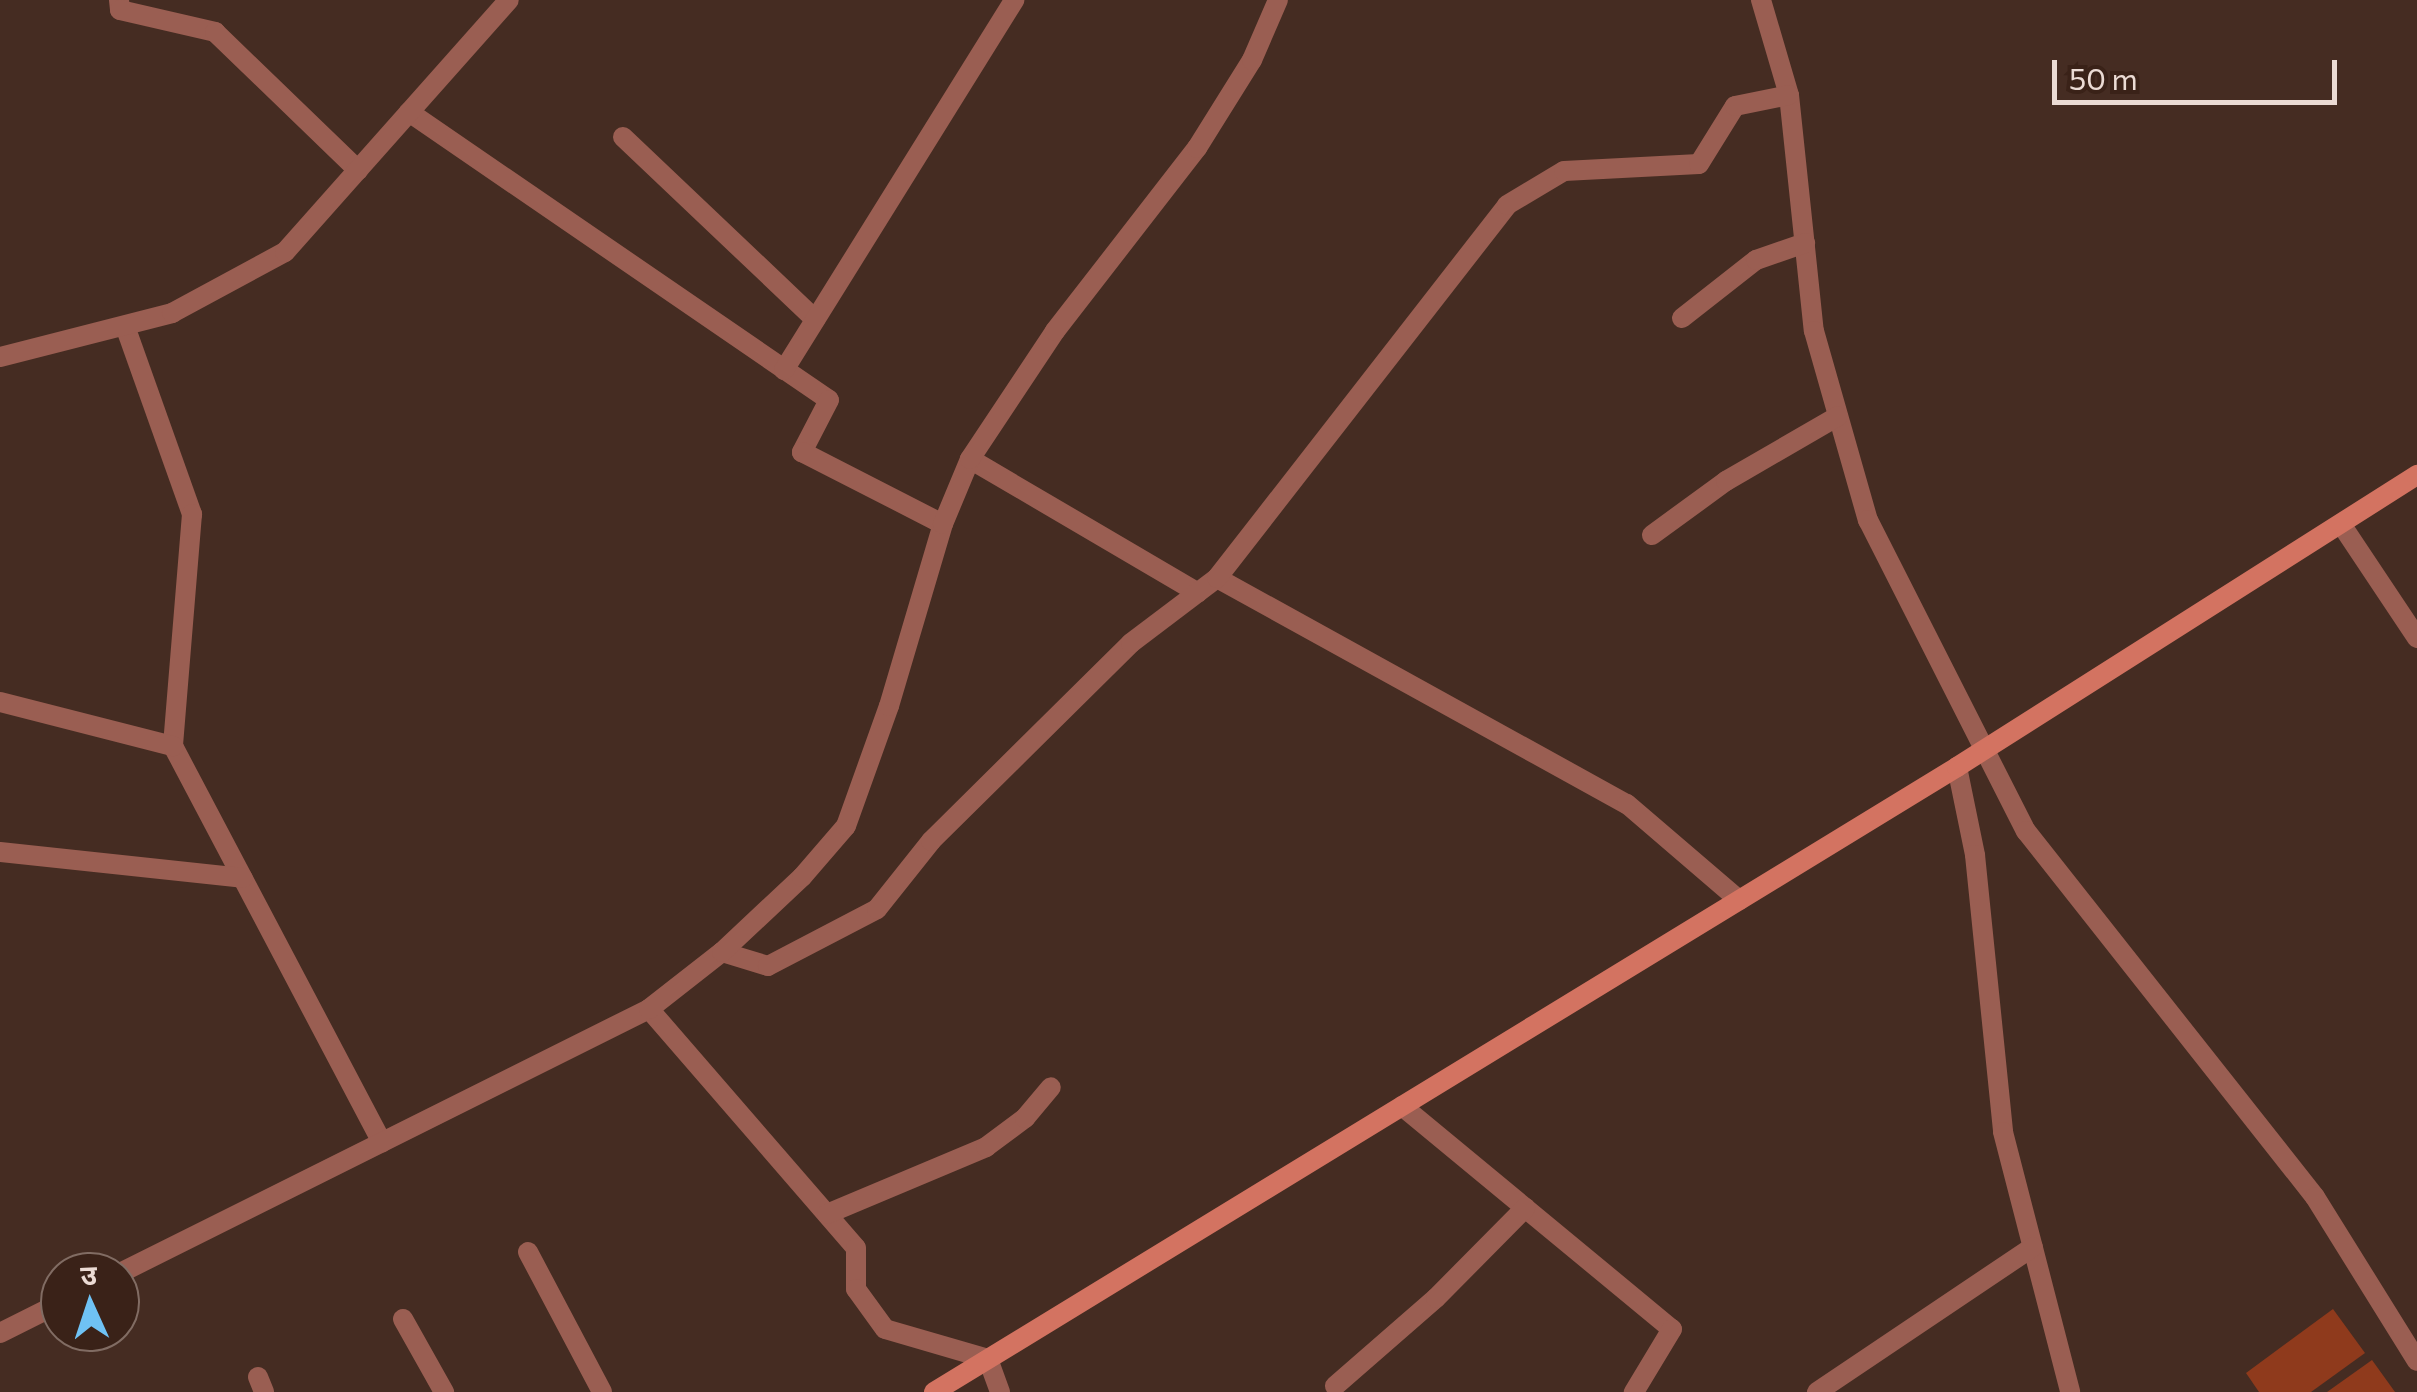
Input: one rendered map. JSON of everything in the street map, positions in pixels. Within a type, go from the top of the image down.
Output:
[{"type":"main road","points":[[934,1392],[1957,768],[2417,475]]},
{"type":"street","points":[[119,0],[120,10],[216,32],[358,170]]},
{"type":"street","points":[[0,357],[172,313],[285,252],[508,0]]},
{"type":"street","points":[[784,370],[1014,0]]},
{"type":"street","points":[[140,1263],[650,1009],[722,952],[802,877],[846,826],[889,706],[943,524],[970,459],[1055,332],[1196,148],[1252,60],[1278,0]]},
{"type":"street","points":[[1760,0],[1789,94],[1814,332],[1868,520],[2026,832],[2315,1197],[2417,1361]]},
{"type":"street","points":[[722,952],[768,966],[877,909],[931,841],[1131,643],[1217,578],[1507,205],[1564,172],[1699,164],[1735,106],[1789,94]]},
{"type":"street","points":[[409,112],[828,400],[802,452],[943,524]]},
{"type":"street","points":[[622,138],[816,319]]},
{"type":"street","points":[[1682,318],[1756,260],[1805,243]]},
{"type":"street","points":[[125,326],[192,514],[174,746],[382,1142]]},
{"type":"street","points":[[1652,535],[1726,481],[1838,416]]},
{"type":"street","points":[[970,459],[1198,593]]},
{"type":"street","points":[[2340,524],[2417,638]]},
{"type":"street","points":[[1217,578],[1627,804],[1739,900]]},
{"type":"street","points":[[0,702],[174,746]]},
{"type":"street","points":[[1957,768],[1975,855],[2003,1132],[2070,1392]]},
{"type":"street","points":[[0,852],[243,878]]},
{"type":"street","points":[[650,1009],[856,1248],[856,1289],[885,1329],[988,1359],[1000,1392]]},
{"type":"street","points":[[827,1214],[986,1148],[1024,1118],[1051,1086]]},
{"type":"street","points":[[1402,1106],[1672,1329],[1634,1392]]},
{"type":"street","points":[[1335,1386],[1436,1298],[1526,1208]]},
{"type":"street","points":[[1817,1392],[2033,1248]]},
{"type":"street","points":[[528,1252],[602,1392]]},
{"type":"street","points":[[0,1333],[40,1313]]},
{"type":"street","points":[[404,1319],[444,1392]]},
{"type":"building","points":[[2333,1309],[2365,1353],[2311,1392],[2259,1392],[2246,1373]]},
{"type":"building","points":[[2372,1360],[2395,1392],[2327,1392]]}]
